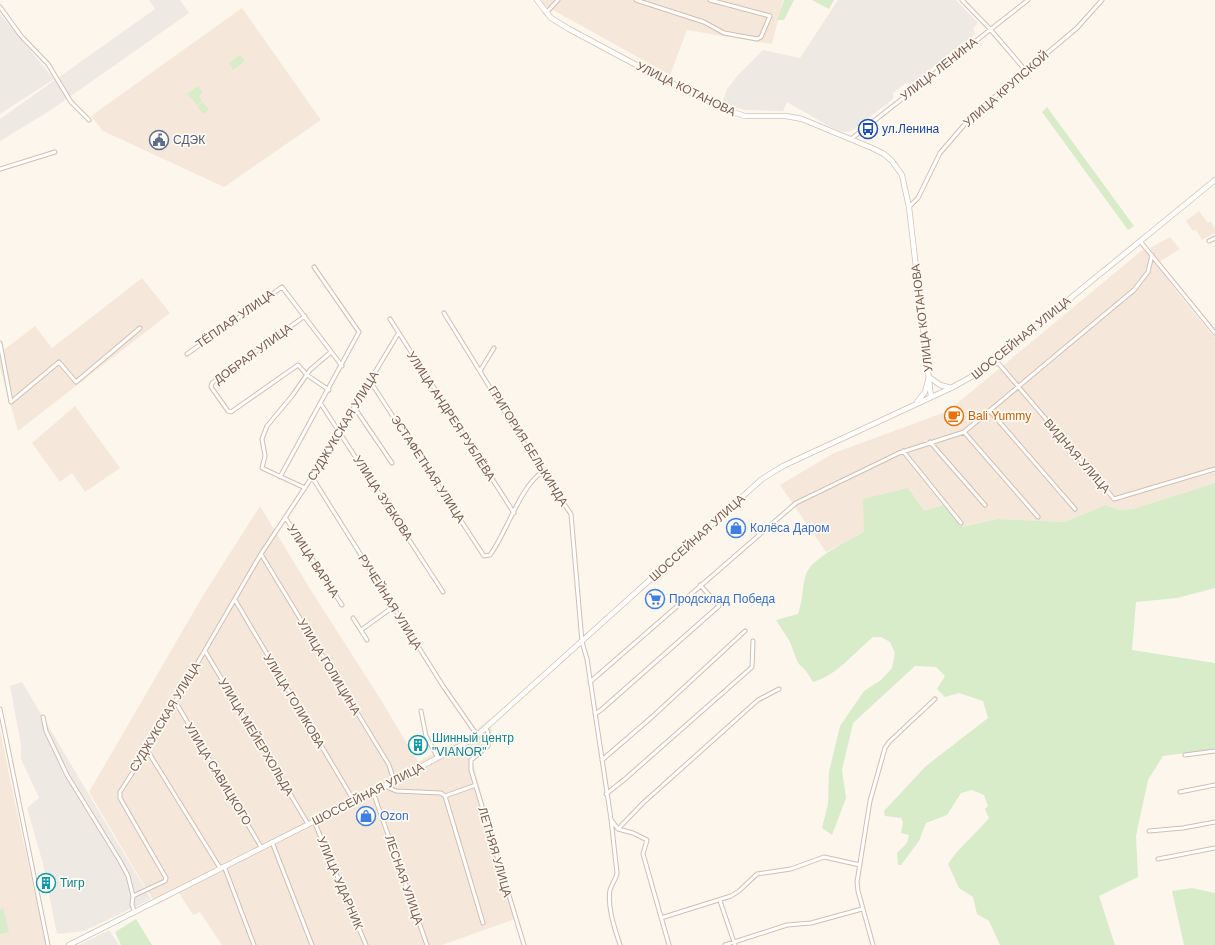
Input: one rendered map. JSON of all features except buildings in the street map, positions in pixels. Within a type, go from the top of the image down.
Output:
[{"type":"street","name":"УЛИЦА КОТАНОВА","points":[[537,0],[546,13],[569,29],[654,75],[726,110],[744,116],[794,116],[884,154],[892,161],[902,175],[909,207],[931,397]]},
{"type":"street","points":[[546,13],[558,0]]},
{"type":"street","points":[[636,0],[704,22],[724,32],[758,39],[764,34],[770,16],[710,0]]},
{"type":"street","points":[[962,0],[990,29],[1026,71]]},
{"type":"street","name":"УЛИЦА ЛЕНИНА","points":[[851,139],[1028,0]]},
{"type":"street","name":"УЛИЦА КРУПСКОЙ","points":[[909,207],[918,198],[937,158],[952,138],[977,110],[1086,20],[1102,0]]},
{"type":"street","points":[[0,7],[21,36],[48,64],[71,102],[89,120]]},
{"type":"street","points":[[0,169],[55,152]]},
{"type":"street","name":"ШОССЕЙНАЯ УЛИЦА","points":[[69,945],[463,746],[478,735],[532,687],[762,479],[783,466],[966,381],[992,364],[1215,180]]},
{"type":"street","points":[[1209,241],[1215,238]]},
{"type":"street","points":[[1140,241],[1215,333]]},
{"type":"street","points":[[590,682],[796,503],[903,451],[964,432],[1134,290],[1148,272],[1152,255]]},
{"type":"street","points":[[280,477],[329,390],[359,332],[314,267]]},
{"type":"street","name":"ТЁПЛАЯ УЛИЦА","points":[[187,354],[282,287],[342,366]]},
{"type":"street","name":"ГРИГОРИЯ БЕЛЬКИНДА","points":[[444,313],[542,472],[571,514],[582,642],[587,659],[606,794],[611,819],[617,873],[616,880],[610,890],[610,900],[614,926],[620,945]]},
{"type":"street","name":"ДОБРАЯ УЛИЦА","points":[[305,316],[212,383],[212,387],[228,411],[231,412],[297,365],[301,366],[307,375]]},
{"type":"street","name":"УЛИЦА АНДРЕЯ РУБЛЁВА","points":[[390,319],[398,334],[514,513]]},
{"type":"street","points":[[0,343],[11,402],[59,362],[76,382],[140,328]]},
{"type":"street","name":"СУДЖУКСКАЯ УЛИЦА","points":[[133,896],[166,880],[119,796],[120,792],[147,750],[261,554],[312,477],[398,334]]},
{"type":"street","points":[[480,371],[494,348]]},
{"type":"street","points":[[305,488],[262,468],[265,456],[262,439],[267,426],[314,366],[331,352]]},
{"type":"street","name":"ВИДНАЯ УЛИЦА","points":[[992,364],[999,364],[1114,499],[1215,469]]},
{"type":"street","points":[[307,375],[329,390]]},
{"type":"street","points":[[915,404],[925,392],[929,376],[940,385],[951,388]]},
{"type":"street","name":"ЭСТАФЕТНАЯ УЛИЦА","points":[[370,381],[482,553],[487,557],[499,542],[514,513]]},
{"type":"street","name":"УЛИЦА ЗУБКОВА","points":[[321,404],[443,592]]},
{"type":"street","points":[[354,407],[392,463]]},
{"type":"street","points":[[990,411],[1075,509]]},
{"type":"street","points":[[964,432],[1038,517]]},
{"type":"street","points":[[930,442],[985,505]]},
{"type":"street","points":[[903,451],[961,523]]},
{"type":"street","points":[[514,513],[533,480],[542,472]]},
{"type":"street","name":"РУЧЕЙНАЯ УЛИЦА","points":[[312,477],[443,686],[478,735]]},
{"type":"street","name":"УЛИЦА ВАРНА","points":[[285,517],[342,605]]},
{"type":"street","name":"УЛИЦА ГОЛИЦИНА","points":[[261,554],[389,765],[394,781]]},
{"type":"street","points":[[595,714],[719,606],[700,585]]},
{"type":"street","name":"УЛИЦА ГОЛИКОВА","points":[[235,600],[354,801]]},
{"type":"street","points":[[361,630],[393,607]]},
{"type":"street","points":[[353,618],[367,640]]},
{"type":"street","points":[[602,760],[652,717],[745,631]]},
{"type":"street","points":[[606,794],[626,779],[752,666],[753,641]]},
{"type":"street","name":"УЛИЦА МЕЙЕРХОЛЬДА","points":[[204,651],[308,824]]},
{"type":"street","points":[[618,829],[643,803],[758,700],[779,689]]},
{"type":"street","points":[[873,945],[858,891],[860,865],[870,801],[888,742],[935,699]]},
{"type":"street","name":"УЛИЦА САВИЦКОГО","points":[[175,701],[261,847]]},
{"type":"street","points":[[0,709],[48,945]]},
{"type":"street","points":[[421,711],[426,736],[438,758]]},
{"type":"street","points":[[43,717],[44,726],[67,775],[128,876],[133,896],[132,905],[135,912]]},
{"type":"street","name":"ЛЕТНЯЯ УЛИЦА","points":[[486,728],[489,736],[488,746],[471,760],[471,770],[505,888],[524,945]]},
{"type":"street","points":[[147,750],[222,867],[254,945]]},
{"type":"street","points":[[1186,755],[1215,750]]},
{"type":"street","points":[[1180,792],[1215,784]]},
{"type":"street","points":[[445,796],[476,785]]},
{"type":"street","points":[[385,786],[396,791],[441,793],[445,796],[483,923]]},
{"type":"street","name":"ЛЕСНАЯ УЛИЦА","points":[[373,792],[427,945]]},
{"type":"street","points":[[611,819],[618,829],[633,833],[647,840],[643,854],[669,945]]},
{"type":"street","name":"УЛИЦА УДАРНИК","points":[[314,821],[366,945]]},
{"type":"street","points":[[1149,831],[1183,828],[1215,822]]},
{"type":"street","points":[[272,842],[312,945]]},
{"type":"street","points":[[1158,859],[1215,848]]},
{"type":"street","points":[[661,918],[720,901],[739,891],[757,874],[791,869],[824,857],[860,865]]},
{"type":"street","points":[[720,901],[734,944]]},
{"type":"street","points":[[725,945],[734,944],[787,925],[811,924],[862,909]]},
{"type":"shaded area","points":[[149,0],[180,0],[189,13],[51,110],[0,141],[0,119],[155,9]]},
{"type":"shaded area","points":[[542,0],[783,0],[772,44],[687,30],[670,75],[544,5]]},
{"type":"shaded area","points":[[838,0],[956,0],[978,23],[973,28],[975,34],[912,84],[906,83],[893,93],[893,99],[852,131],[845,132],[834,129],[787,102],[783,111],[745,110],[722,104],[727,89],[738,75],[763,50],[800,58]]},
{"type":"shaded area","points":[[242,8],[321,120],[224,187],[103,131],[91,116]]},
{"type":"shaded area","points":[[0,14],[54,79],[0,114]]},
{"type":"shaded area","points":[[1199,211],[1208,223],[1211,221],[1215,229],[1215,233],[1202,240],[1196,230],[1193,231],[1186,221]]},
{"type":"shaded area","points":[[1170,237],[1180,249],[1159,262],[1150,248]]},
{"type":"shaded area","points":[[1146,247],[1177,292],[1215,338],[1215,483],[1133,509],[1120,510],[1105,505],[1065,522],[997,519],[962,527],[943,505],[864,532],[826,552],[780,485],[834,453],[948,411]]},
{"type":"shaded area","points":[[142,278],[170,313],[18,431],[0,368],[0,353],[35,326],[52,348]]},
{"type":"shaded area","points":[[75,406],[120,468],[85,492],[72,473],[60,482],[32,443]]},
{"type":"shaded area","points":[[260,506],[418,762],[474,732],[489,719],[492,731],[487,748],[471,756],[515,919],[442,945],[222,945],[200,912],[193,915],[179,893],[157,905],[145,887],[89,792],[204,594]]},
{"type":"shaded area","points":[[22,682],[151,899],[84,931],[57,934],[43,864],[27,808],[39,798],[21,759],[21,745],[10,686]]},
{"type":"shaded area","points":[[0,729],[15,803],[46,945],[0,945]]},
{"type":"shaded area","points":[[109,930],[119,945],[79,945]]},
{"type":"green space","points":[[784,0],[794,0],[784,20],[777,20]]},
{"type":"green space","points":[[812,0],[834,0],[829,9]]},
{"type":"green space","points":[[240,55],[245,61],[233,70],[229,63]]},
{"type":"green space","points":[[198,86],[203,93],[199,96],[202,101],[197,105],[187,94]]},
{"type":"green space","points":[[203,102],[209,110],[203,114],[197,106]]},
{"type":"green space","points":[[1047,107],[1134,226],[1128,230],[1042,112]]},
{"type":"green space","points":[[1215,483],[1215,588],[1177,598],[1136,602],[1132,650],[1215,663],[1215,749],[1163,756],[1148,780],[1136,836],[1138,877],[1099,896],[1115,945],[1000,945],[989,921],[977,914],[973,897],[959,888],[948,864],[989,818],[985,809],[988,806],[984,795],[972,790],[961,793],[947,815],[926,823],[919,841],[901,865],[898,865],[897,853],[907,843],[909,835],[901,833],[903,822],[901,818],[885,816],[884,811],[926,766],[988,718],[983,701],[959,693],[945,697],[937,689],[945,676],[936,667],[915,666],[853,723],[842,770],[846,798],[832,835],[822,828],[828,804],[829,772],[840,726],[864,691],[881,680],[892,668],[895,653],[890,642],[881,637],[873,637],[837,669],[822,679],[813,682],[806,671],[798,663],[790,642],[776,620],[798,614],[806,574],[815,562],[832,550],[864,532],[863,499],[908,488],[924,511],[943,505],[962,527],[997,519],[1065,522],[1105,505],[1120,510],[1133,509]]},
{"type":"green space","points":[[1192,888],[1215,893],[1215,945],[1184,945],[1172,891]]},
{"type":"green space","points":[[3,908],[9,932],[0,934],[0,909]]},
{"type":"green space","points":[[136,919],[152,945],[121,945],[115,932]]},
{"type":"place","name":"ул.Ленина","points":[[868,129]]},
{"type":"place","name":"СДЭК","points":[[159,140]]},
{"type":"place","name":"Bali Yummy","points":[[954,416]]},
{"type":"place","name":"Колёса Даром","points":[[736,528]]},
{"type":"place","name":"Продсклад Победа","points":[[655,599]]},
{"type":"place","name":"Шинный центр \"VIANOR\"","points":[[418,745]]},
{"type":"place","name":"Ozon","points":[[366,816]]},
{"type":"place","name":"Тигр","points":[[46,883]]}]
